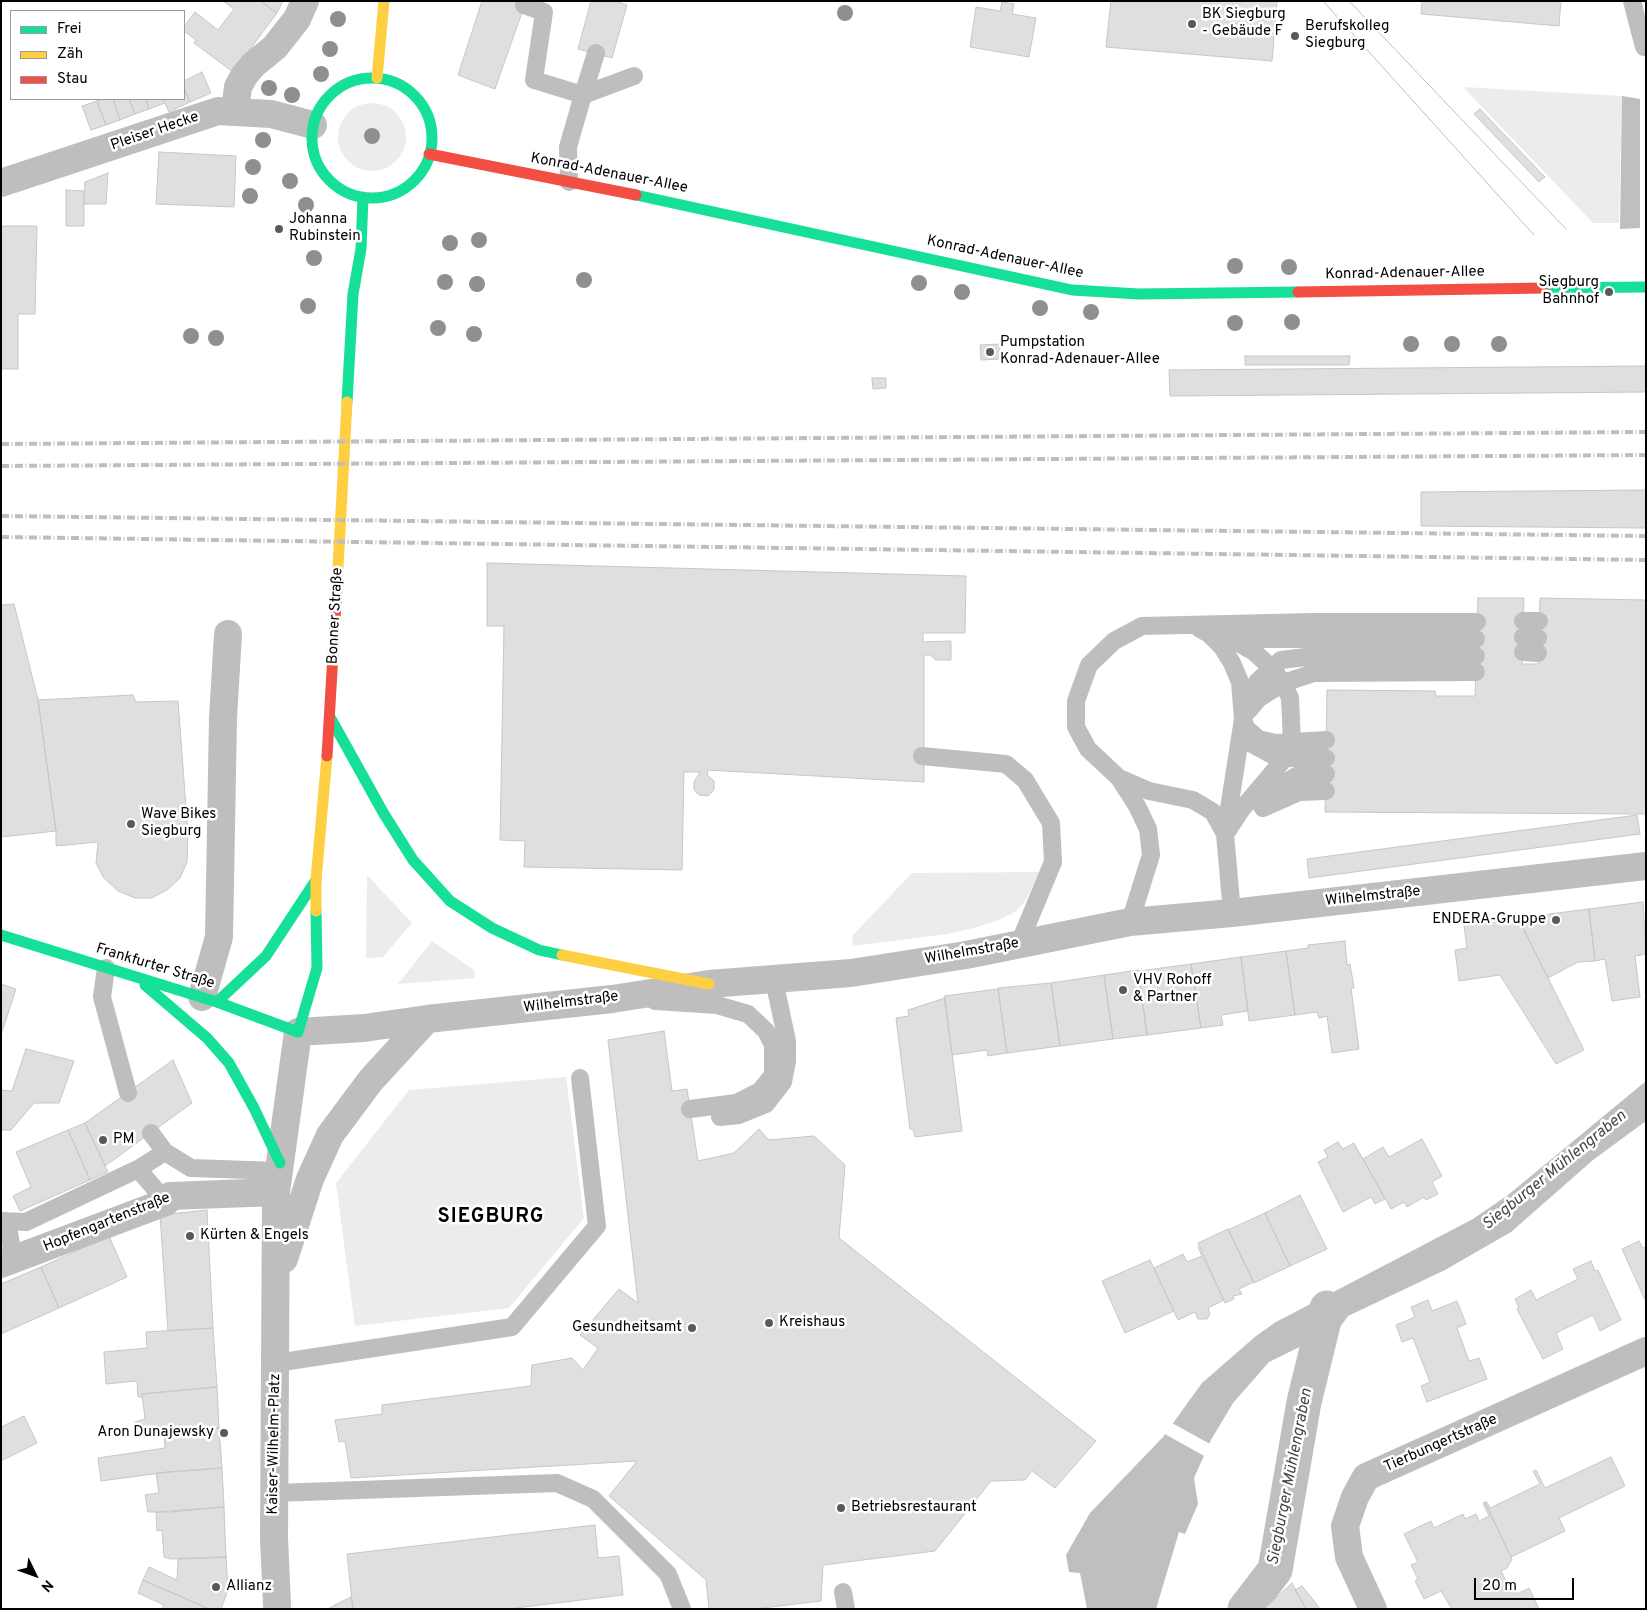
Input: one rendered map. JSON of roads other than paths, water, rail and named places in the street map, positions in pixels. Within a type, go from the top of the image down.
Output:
[{"type":"main road","points":[[377,78],[384,1]]},
{"type":"main road","points":[[377,78],[402,86],[421,104],[431,128],[429,154],[420,173],[404,188],[384,196],[363,197],[340,189],[322,172],[313,150],[313,125],[321,106],[336,90],[355,80],[377,78]]},
{"type":"main road","name":"Konrad-Adenauer-Allee","points":[[429,154],[569,182],[1072,290],[1139,294],[1646,287]]},
{"type":"main road","name":"Bonner Straße","points":[[298,1032],[317,968],[316,880],[330,717],[353,294],[361,249],[363,197]]},
{"type":"main road","points":[[330,717],[384,814],[413,860],[450,900],[492,928],[539,950],[708,984]]},
{"type":"main road","points":[[210,1000],[266,956],[316,880]]},
{"type":"main road","name":"Frankfurter Straße","points":[[1,935],[210,1000],[298,1032]]},
{"type":"main road","points":[[138,979],[207,1038],[229,1063],[254,1108],[279,1175]]},
{"type":"street","points":[[234,111],[238,86],[244,76],[275,47],[297,19],[305,1]]},
{"type":"street","name":"Pleiser Hecke","points":[[1,183],[218,111],[271,114],[313,125]]},
{"type":"street","points":[[210,1000],[219,937],[223,718],[228,634]]},
{"type":"street","name":"Wilhelmstraße","points":[[298,1032],[364,1028],[427,1019],[612,999],[708,984],[851,973],[1020,944],[1130,922],[1232,913],[1646,866]]},
{"type":"street","name":"Kaiser-Wilhelm-Platz","points":[[276,1284],[310,1179],[330,1135],[371,1080],[427,1019]]},
{"type":"street","name":"Kaiser-Wilhelm-Platz","points":[[276,1607],[276,1284],[279,1175],[298,1032]]},
{"type":"street","name":"Hopfengartenstraße","points":[[8,1263],[166,1202],[170,1196],[279,1175]]},
{"type":"street","name":"Tierbungertstraße","points":[[1373,1609],[1349,1557],[1345,1526],[1355,1497],[1366,1477],[1646,1351]]},
{"type":"lane","points":[[1632,1],[1644,47]]},
{"type":"lane","points":[[524,5],[544,12],[534,80],[583,95],[634,76]]},
{"type":"lane","points":[[569,182],[568,146],[596,53]]},
{"type":"lane","points":[[1130,922],[1151,855],[1148,829],[1137,806],[1119,778],[1088,749],[1076,727],[1076,701],[1089,665],[1114,641],[1142,626],[1312,622],[1476,648]]},
{"type":"lane","points":[[1193,625],[1226,637],[1247,648],[1272,668],[1284,683],[1290,698],[1289,750]]},
{"type":"lane","points":[[1193,625],[1209,634],[1222,647],[1232,662],[1240,682],[1243,719],[1258,739],[1276,743],[1326,774],[1299,792],[1271,803],[1226,834]]},
{"type":"lane","points":[[1232,913],[1226,834],[1243,719],[1257,682],[1281,660],[1314,656],[1476,648]]},
{"type":"lane","points":[[1243,719],[1258,699],[1284,683],[1314,673],[1476,648]]},
{"type":"lane","points":[[1226,834],[1241,810],[1289,750],[1326,740]]},
{"type":"lane","points":[[922,756],[1006,764],[1025,780],[1051,823],[1053,862],[1020,944]]},
{"type":"lane","points":[[1119,778],[1149,790],[1193,800],[1213,812],[1226,834]]},
{"type":"lane","points":[[106,968],[102,997],[128,1093]]},
{"type":"lane","points":[[612,999],[717,1005],[748,1014],[766,1031],[773,1045],[773,1075],[760,1091],[736,1103],[691,1115],[740,1115],[766,1104],[783,1082],[787,1061],[787,1041],[774,980]]},
{"type":"lane","points":[[276,1363],[512,1327],[597,1226],[580,1078]]},
{"type":"lane","points":[[151,1133],[165,1152],[191,1168],[279,1175]]},
{"type":"lane","points":[[8,1263],[4,1221],[26,1222],[138,1169],[165,1152]]},
{"type":"lane","points":[[138,1169],[166,1202]]},
{"type":"lane","points":[[275,1493],[557,1483],[593,1499],[668,1574],[682,1609]]},
{"type":"water","points":[[1622,96],[1640,99],[1640,228],[1620,229]]},
{"type":"water","points":[[1646,1081],[1646,1121],[1593,1160],[1511,1232],[1445,1270],[1348,1316],[1340,1327],[1269,1362],[1233,1403],[1211,1440],[1194,1478],[1198,1504],[1185,1534],[1179,1532],[1156,1609],[1087,1609],[1080,1573],[1069,1572],[1066,1555],[1090,1513],[1163,1437],[1202,1383],[1256,1336],[1276,1322],[1473,1219],[1508,1195]]},
{"type":"waterway","name":"Siegburger Mühlengraben","points":[[1245,1609],[1275,1570],[1304,1402],[1327,1308]]},
{"type":"tram line","points":[[1323,1],[1534,235]]},
{"type":"tram line","points":[[1349,1],[1566,229]]},
{"type":"railway","points":[[1,444],[1646,432]]},
{"type":"railway","points":[[1,466],[1646,455]]},
{"type":"railway","points":[[1,516],[1646,536]]},
{"type":"railway","points":[[1,537],[1646,560]]},
{"type":"place","name":"BK Siegburg - Gebäude F","points":[[1192,24]]},
{"type":"place","name":"Berufskolleg Siegburg","points":[[1295,36]]},
{"type":"place","name":"Johanna Rubinstein","points":[[279,229]]},
{"type":"place","name":"Siegburg Bahnhof","points":[[1609,292]]},
{"type":"place","name":"Pumpstation Konrad-Adenauer-Allee","points":[[990,352]]},
{"type":"place","name":"Wave Bikes Siegburg","points":[[131,824]]},
{"type":"place","name":"ENDERA-Gruppe","points":[[1556,920]]},
{"type":"place","name":"VHV Rohoff & Partner","points":[[1123,990]]},
{"type":"place","name":"PM","points":[[103,1140]]},
{"type":"place","name":"Kürten & Engels","points":[[190,1236]]},
{"type":"place","name":"Kreishaus","points":[[769,1323]]},
{"type":"place","name":"Gesundheitsamt","points":[[692,1328]]},
{"type":"place","name":"Aron Dunajewsky","points":[[224,1433]]},
{"type":"place","name":"Betriebsrestaurant","points":[[841,1508]]},
{"type":"place","name":"Allianz","points":[[216,1587]]},
{"type":"district","name":"SIEGBURG","points":[[491,1218]]}]
